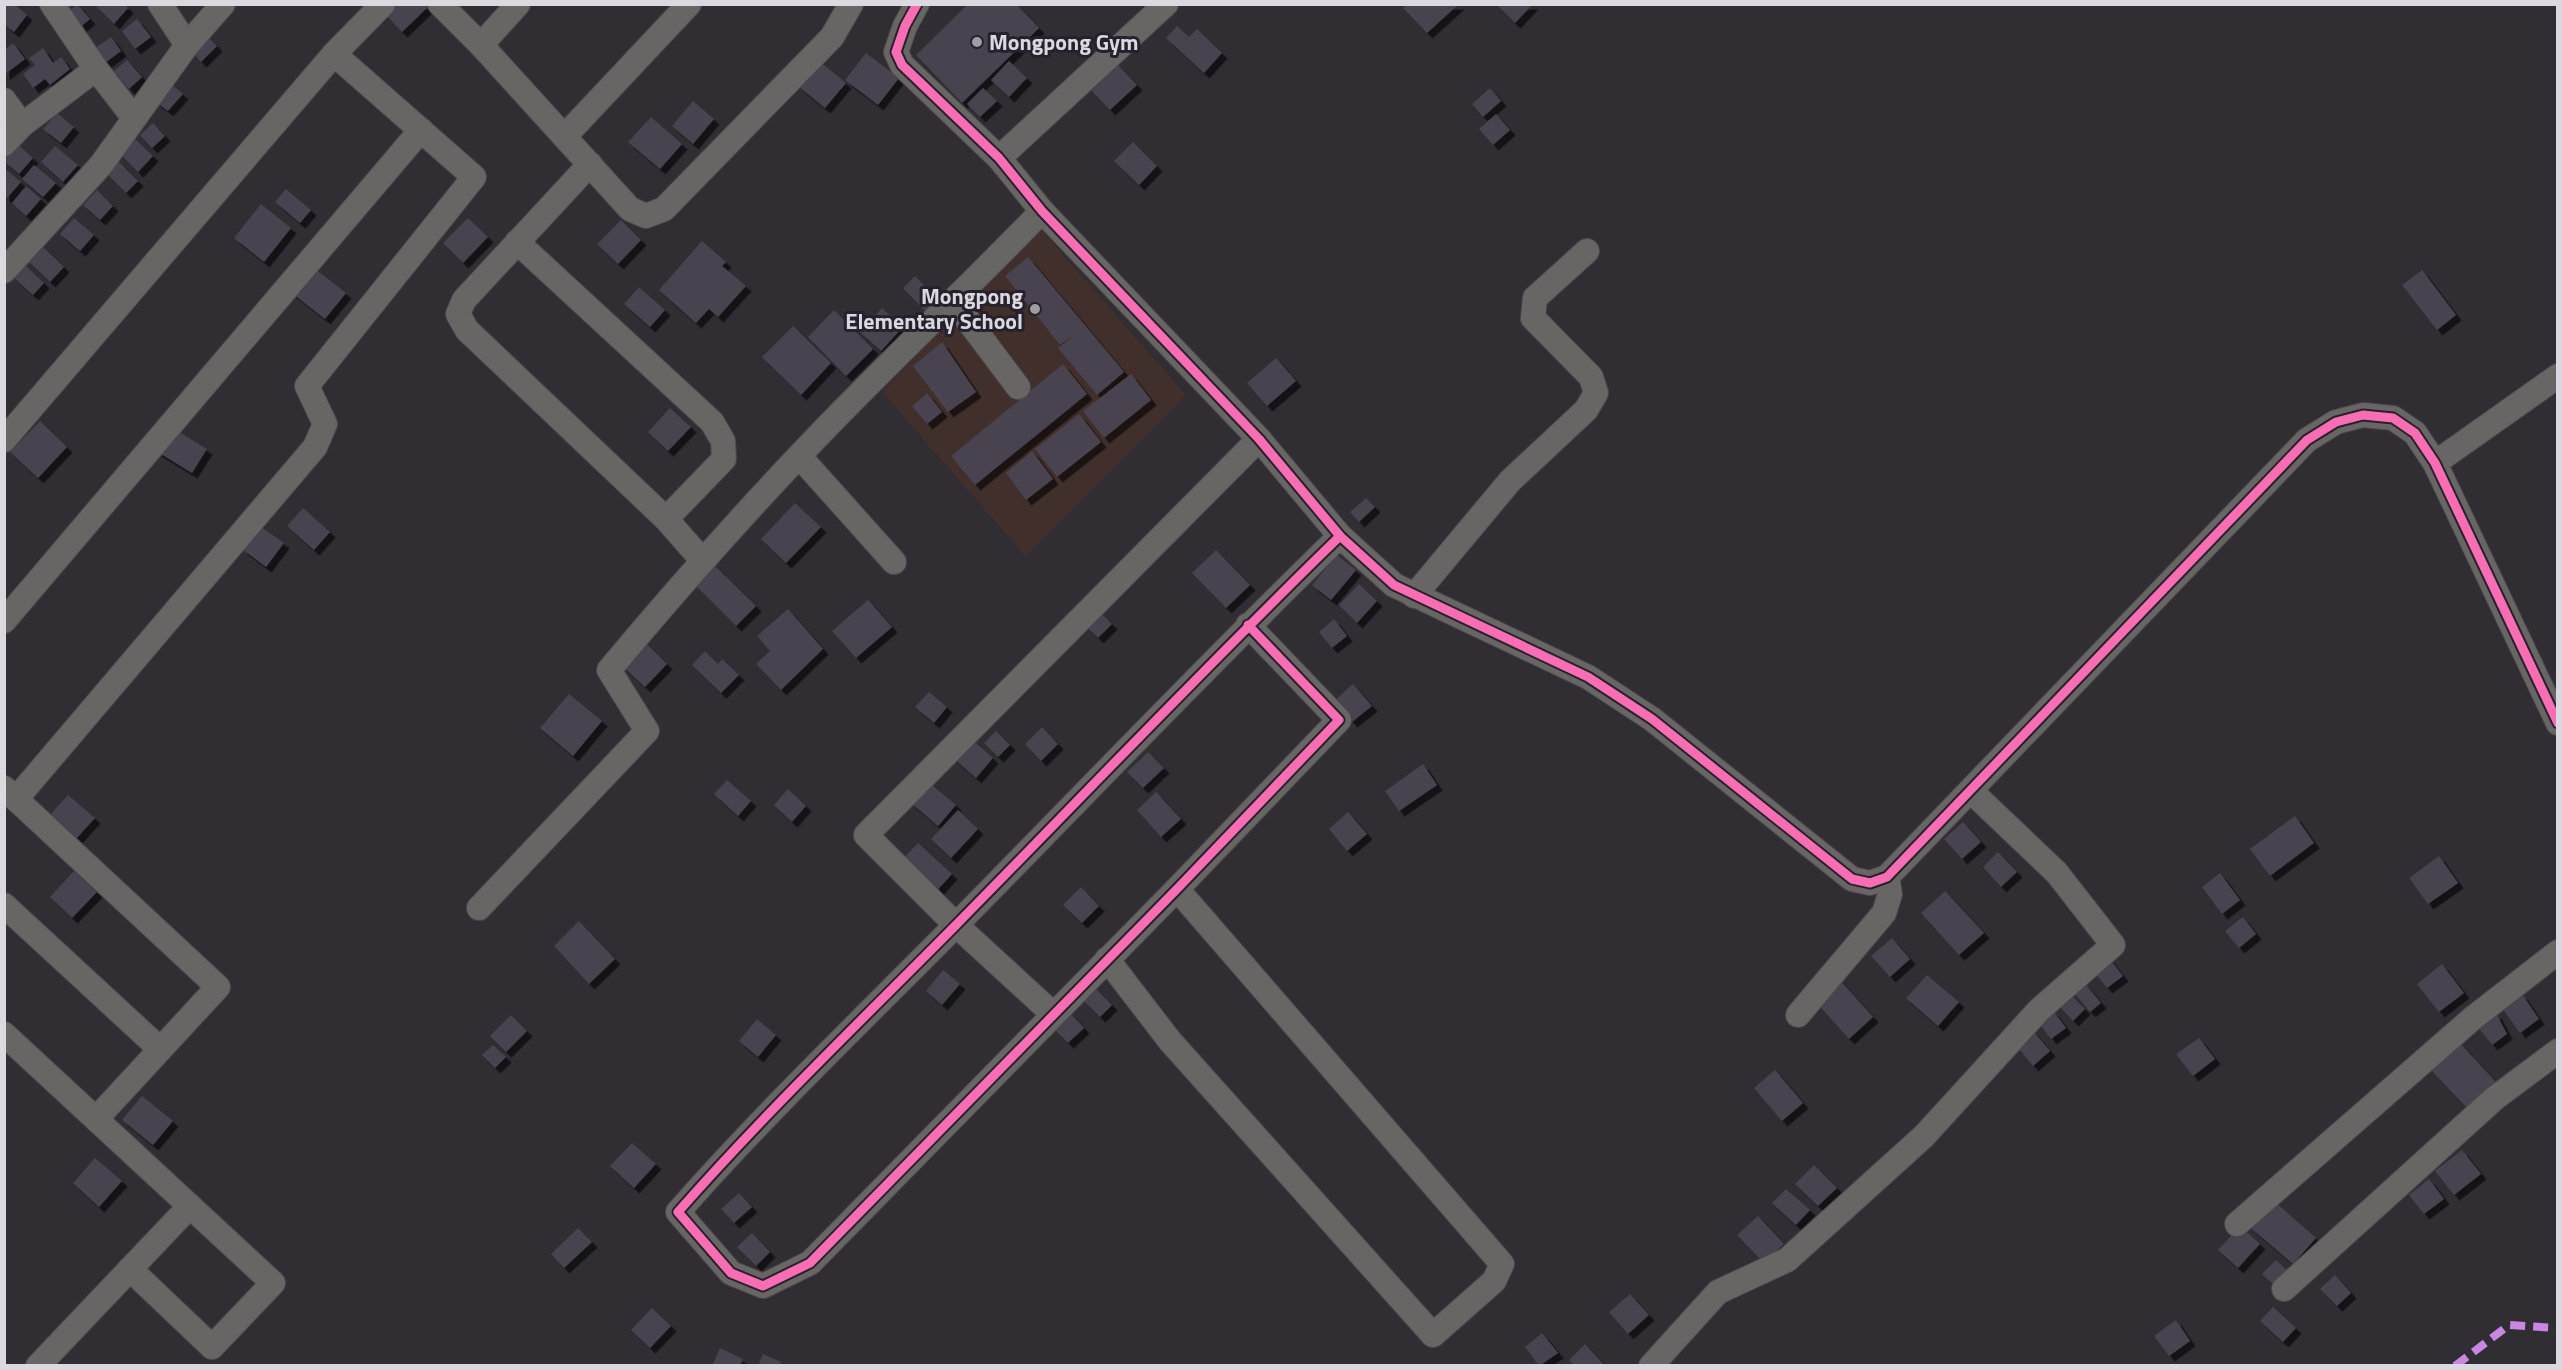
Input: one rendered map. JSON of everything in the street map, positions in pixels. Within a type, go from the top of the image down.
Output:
[{"type":"street","points":[[52,4],[96,69],[134,118]]},
{"type":"street","points":[[160,4],[187,45]]},
{"type":"street","points":[[4,271],[101,165],[187,45],[223,4]]},
{"type":"street","points":[[4,440],[334,54],[383,4]]},
{"type":"street","points":[[440,4],[481,45],[630,209],[646,216],[664,208],[832,37],[851,4]]},
{"type":"street","points":[[481,45],[518,4]]},
{"type":"street","points":[[565,136],[689,4]]},
{"type":"street","points":[[917,4],[905,26],[896,52],[902,65],[999,158],[1042,211],[1259,439],[1340,536],[1394,585],[1414,597],[1588,677],[1652,719],[1852,879],[1870,883],[1887,877],[1972,792],[2307,440],[2336,422],[2363,415],[2393,418],[2415,433],[2435,463],[2558,723]]},
{"type":"street","points":[[999,158],[1166,4]]},
{"type":"street","points":[[96,1119],[218,987],[10,793],[315,447],[325,424],[307,386],[474,177],[453,156],[334,54]]},
{"type":"street","points":[[4,144],[22,125],[96,69]]},
{"type":"street","points":[[4,100],[22,125]]},
{"type":"street","points":[[4,621],[421,130]]},
{"type":"street","points":[[590,164],[464,300],[458,314],[467,330],[666,519],[702,560]]},
{"type":"street","points":[[478,908],[647,730],[609,670],[702,560],[817,438],[1042,211]]},
{"type":"street","points":[[517,242],[712,422],[723,441],[724,459],[666,519]]},
{"type":"street","points":[[1414,597],[1510,482],[1586,410],[1596,393],[1591,377],[1533,318],[1535,298],[1587,251]]},
{"type":"street","points":[[954,302],[1018,387]]},
{"type":"street","points":[[2435,463],[2558,376]]},
{"type":"street","points":[[1053,1014],[956,925],[866,835],[1259,439]]},
{"type":"street","points":[[800,457],[894,562]]},
{"type":"street","points":[[1248,625],[1339,720],[1177,889],[810,1263],[763,1286],[731,1273],[678,1212],[744,1137],[956,925],[1248,625],[1340,536]]},
{"type":"street","points":[[1651,1365],[1718,1292],[1786,1260],[1915,1144],[2039,1010],[2113,945],[2057,873],[1972,792]]},
{"type":"street","points":[[1798,1015],[1884,913],[1890,894],[1887,877]]},
{"type":"street","points":[[1107,959],[1170,1041],[1433,1335],[1494,1281],[1502,1264],[1177,889]]},
{"type":"street","points":[[4,905],[160,1049]]},
{"type":"street","points":[[2237,1224],[2473,1018],[2558,952]]},
{"type":"street","points":[[4,1034],[273,1283],[212,1347],[130,1269]]},
{"type":"street","points":[[2283,1289],[2495,1098],[2558,1051]]},
{"type":"street","points":[[38,1365],[190,1206]]},
{"type":"shaded area","name":"Mongpong Elementary School","points":[[1038,226],[1186,395],[1025,556],[882,392]]},
{"type":"building","points":[[5,4],[14,4],[27,15],[14,32],[5,25]]},
{"type":"building","points":[[77,4],[90,19],[78,29],[65,14]]},
{"type":"building","points":[[94,4],[125,4],[128,8],[114,24]]},
{"type":"building","points":[[389,4],[425,4],[428,7],[402,32],[382,11]]},
{"type":"building","name":"Mongpong Gym","points":[[968,4],[1016,4],[1039,28],[962,103],[916,55]]},
{"type":"building","points":[[1406,4],[1459,4],[1427,33],[1403,8]]},
{"type":"building","points":[[1496,4],[1533,4],[1515,23]]},
{"type":"building","points":[[137,19],[151,37],[135,49],[122,31]]},
{"type":"building","points":[[1177,26],[1189,37],[1197,29],[1222,53],[1204,73],[1166,38]]},
{"type":"building","points":[[207,36],[217,46],[201,62],[191,51]]},
{"type":"building","points":[[111,37],[121,51],[105,63],[94,49]]},
{"type":"building","points":[[13,43],[25,59],[4,75],[4,50]]},
{"type":"building","points":[[43,48],[53,63],[61,57],[70,69],[50,85],[45,79],[33,88],[23,74],[35,65],[29,58]]},
{"type":"building","points":[[866,53],[899,78],[878,105],[845,80]]},
{"type":"building","points":[[127,60],[142,77],[129,89],[114,71]]},
{"type":"building","points":[[818,60],[846,83],[825,108],[798,86]]},
{"type":"building","points":[[1009,61],[1027,78],[1009,97],[991,80]]},
{"type":"building","points":[[1116,63],[1137,85],[1110,110],[1089,88]]},
{"type":"building","points":[[170,83],[183,94],[168,111],[155,101]]},
{"type":"building","points":[[983,88],[997,101],[980,117],[967,104]]},
{"type":"building","points":[[1490,88],[1501,101],[1483,117],[1472,104]]},
{"type":"building","points":[[693,101],[714,119],[693,144],[672,126]]},
{"type":"building","points":[[57,113],[74,127],[61,143],[43,129]]},
{"type":"building","points":[[1496,114],[1510,130],[1493,145],[1479,129]]},
{"type":"building","points":[[651,117],[682,144],[660,169],[628,142]]},
{"type":"building","points":[[153,123],[165,136],[152,148],[140,135]]},
{"type":"building","points":[[132,136],[153,156],[138,172],[117,151]]},
{"type":"building","points":[[15,142],[33,158],[19,174],[4,161],[4,153]]},
{"type":"building","points":[[1133,142],[1157,166],[1139,185],[1114,161]]},
{"type":"building","points":[[55,146],[78,165],[63,182],[41,162]]},
{"type":"building","points":[[118,161],[138,181],[126,193],[106,173]]},
{"type":"building","points":[[34,165],[56,183],[43,197],[22,179]]},
{"type":"building","points":[[4,168],[21,182],[7,198],[4,196]]},
{"type":"building","points":[[26,186],[41,199],[26,216],[12,203]]},
{"type":"building","points":[[286,189],[311,210],[300,223],[275,202]]},
{"type":"building","points":[[97,190],[113,206],[100,220],[83,205]]},
{"type":"building","points":[[261,204],[291,228],[264,262],[234,238]]},
{"type":"building","points":[[74,218],[94,235],[80,251],[60,234]]},
{"type":"building","points":[[468,218],[488,237],[463,263],[443,243]]},
{"type":"building","points":[[621,220],[641,240],[618,264],[597,244]]},
{"type":"building","points":[[702,241],[726,262],[722,266],[746,286],[718,317],[709,309],[696,323],[659,290]]},
{"type":"building","points":[[42,246],[64,267],[50,282],[28,261]]},
{"type":"building","points":[[1028,257],[1124,372],[1097,395],[1058,348],[1074,335],[1060,345],[1005,276]]},
{"type":"building","points":[[309,264],[346,293],[325,319],[288,290]]},
{"type":"building","points":[[26,266],[44,283],[33,295],[14,278]]},
{"type":"building","points":[[2422,270],[2456,315],[2437,330],[2402,285]]},
{"type":"building","points":[[915,276],[938,299],[926,312],[903,288]]},
{"type":"building","points":[[639,287],[665,310],[650,327],[624,304]]},
{"type":"building","points":[[882,308],[903,327],[881,351],[860,332]]},
{"type":"building","points":[[834,310],[873,349],[846,376],[808,337]]},
{"type":"building","points":[[793,326],[831,363],[801,395],[762,357]]},
{"type":"building","points":[[942,342],[976,392],[948,412],[913,366]]},
{"type":"building","points":[[1276,358],[1296,381],[1267,406],[1247,383]]},
{"type":"building","points":[[1063,364],[1087,394],[975,485],[951,456]]},
{"type":"building","points":[[1131,374],[1151,400],[1104,438],[1083,411]]},
{"type":"building","points":[[927,393],[942,412],[927,424],[912,406]]},
{"type":"building","points":[[670,408],[691,427],[668,451],[648,432]]},
{"type":"building","points":[[1079,414],[1101,442],[1057,477],[1035,449]]},
{"type":"building","points":[[40,421],[67,447],[38,478],[10,452]]},
{"type":"building","points":[[171,427],[207,449],[192,473],[156,451]]},
{"type":"building","points":[[1032,451],[1053,479],[1026,500],[1006,473]]},
{"type":"building","points":[[1366,498],[1375,507],[1359,522],[1350,512]]},
{"type":"building","points":[[795,503],[821,527],[786,563],[761,539]]},
{"type":"building","points":[[303,508],[330,532],[314,550],[287,526]]},
{"type":"building","points":[[260,526],[284,543],[266,567],[242,549]]},
{"type":"building","points":[[1216,550],[1250,585],[1226,608],[1192,573]]},
{"type":"building","points":[[1337,555],[1356,570],[1331,600],[1312,585]]},
{"type":"building","points":[[712,563],[756,606],[736,626],[693,583]]},
{"type":"building","points":[[1359,584],[1377,601],[1357,623],[1339,605]]},
{"type":"building","points":[[868,600],[892,627],[856,658],[832,631]]},
{"type":"building","points":[[788,609],[823,649],[781,690],[756,664],[770,651],[757,636]]},
{"type":"building","points":[[1098,610],[1112,624],[1098,638],[1084,624]]},
{"type":"building","points":[[1334,619],[1347,636],[1332,648],[1319,632]]},
{"type":"building","points":[[642,639],[667,664],[645,687],[619,663]]},
{"type":"building","points":[[705,651],[718,664],[722,659],[739,675],[721,693],[692,665]]},
{"type":"building","points":[[1353,684],[1372,706],[1352,722],[1334,701]]},
{"type":"building","points":[[929,692],[947,707],[934,723],[915,707]]},
{"type":"building","points":[[569,694],[602,721],[573,756],[540,728]]},
{"type":"building","points":[[1042,727],[1058,744],[1041,761],[1025,744]]},
{"type":"building","points":[[996,731],[1010,745],[998,757],[984,743]]},
{"type":"building","points":[[968,736],[993,758],[976,778],[950,755]]},
{"type":"building","points":[[1148,752],[1164,768],[1143,788],[1127,772]]},
{"type":"building","points":[[1423,764],[1437,785],[1399,811],[1385,791]]},
{"type":"building","points":[[727,780],[751,801],[738,816],[714,794]]},
{"type":"building","points":[[927,781],[956,805],[938,826],[910,802]]},
{"type":"building","points":[[788,789],[806,806],[792,822],[774,805]]},
{"type":"building","points":[[1156,792],[1181,819],[1161,837],[1137,810]]},
{"type":"building","points":[[68,795],[95,818],[75,840],[48,817]]},
{"type":"building","points":[[958,810],[978,829],[951,858],[931,839]]},
{"type":"building","points":[[1348,812],[1367,834],[1347,851],[1329,829]]},
{"type":"building","points":[[2295,816],[2314,843],[2270,876],[2250,849]]},
{"type":"building","points":[[1963,822],[1981,842],[1962,859],[1944,839]]},
{"type":"building","points":[[918,843],[952,874],[933,895],[898,864]]},
{"type":"building","points":[[1998,852],[2017,872],[2001,887],[1983,867]]},
{"type":"building","points":[[2439,856],[2458,883],[2428,904],[2409,878]]},
{"type":"building","points":[[74,871],[97,892],[72,918],[50,897]]},
{"type":"building","points":[[2220,873],[2240,900],[2222,914],[2202,887]]},
{"type":"building","points":[[1081,887],[1099,906],[1082,923],[1063,905]]},
{"type":"building","points":[[1945,891],[1984,933],[1959,955],[1921,913]]},
{"type":"building","points":[[2243,917],[2256,934],[2239,948],[2225,931]]},
{"type":"building","points":[[579,921],[615,959],[589,984],[554,946]]},
{"type":"building","points":[[1892,938],[1910,959],[1890,977],[1871,956]]},
{"type":"building","points":[[2108,957],[2123,976],[2107,988],[2092,969]]},
{"type":"building","points":[[2442,964],[2464,993],[2439,1012],[2417,984]]},
{"type":"building","points":[[943,970],[960,984],[942,1005],[926,991]]},
{"type":"building","points":[[1927,975],[1959,1002],[1938,1026],[1906,998]]},
{"type":"building","points":[[1839,979],[1873,1017],[1849,1039],[1815,1001]]},
{"type":"building","points":[[2086,985],[2101,1003],[2090,1012],[2075,994]]},
{"type":"building","points":[[1096,989],[1112,1005],[1100,1017],[1084,1001]]},
{"type":"building","points":[[2522,994],[2539,1019],[2520,1033],[2502,1008]]},
{"type":"building","points":[[2072,996],[2085,1009],[2073,1021],[2060,1007]]},
{"type":"building","points":[[1068,1011],[1084,1028],[1068,1043],[1052,1027]]},
{"type":"building","points":[[2053,1011],[2066,1028],[2051,1039],[2038,1022]]},
{"type":"building","points":[[2496,1013],[2507,1034],[2492,1045],[2478,1027]]},
{"type":"building","points":[[511,1015],[527,1031],[506,1052],[490,1036]]},
{"type":"building","points":[[757,1019],[776,1035],[758,1057],[739,1041]]},
{"type":"building","points":[[2033,1031],[2050,1051],[2033,1066],[2016,1045]]},
{"type":"building","points":[[2199,1038],[2215,1059],[2193,1076],[2176,1054]]},
{"type":"building","points":[[2460,1043],[2496,1082],[2467,1108],[2431,1070]]},
{"type":"building","points":[[493,1045],[506,1057],[495,1068],[482,1055]]},
{"type":"building","points":[[1775,1070],[1803,1103],[1782,1121],[1754,1088]]},
{"type":"building","points":[[142,1096],[173,1121],[153,1145],[122,1120]]},
{"type":"building","points":[[632,1143],[656,1164],[634,1188],[610,1166]]},
{"type":"building","points":[[2462,1150],[2481,1174],[2454,1195],[2435,1171]]},
{"type":"building","points":[[95,1158],[122,1181],[99,1207],[73,1183]]},
{"type":"building","points":[[1814,1165],[1837,1188],[1818,1206],[1795,1184]]},
{"type":"building","points":[[2429,1179],[2444,1199],[2424,1214],[2409,1195]]},
{"type":"building","points":[[1786,1189],[1810,1210],[1796,1225],[1772,1203]]},
{"type":"building","points":[[739,1193],[752,1207],[734,1223],[721,1209]]},
{"type":"building","points":[[2274,1201],[2316,1238],[2293,1264],[2251,1228]]},
{"type":"building","points":[[1758,1216],[1784,1244],[1764,1263],[1737,1235]]},
{"type":"building","points":[[2240,1226],[2260,1244],[2238,1268],[2218,1250]]},
{"type":"building","points":[[578,1228],[592,1242],[564,1268],[551,1254]]},
{"type":"building","points":[[752,1233],[770,1252],[756,1266],[737,1247]]},
{"type":"building","points":[[2276,1260],[2290,1273],[2276,1287],[2262,1274]]},
{"type":"building","points":[[2335,1275],[2351,1293],[2337,1306],[2320,1289]]},
{"type":"building","points":[[1630,1294],[1649,1315],[1628,1334],[1609,1312]]},
{"type":"building","points":[[2273,1307],[2296,1328],[2283,1342],[2260,1321]]},
{"type":"building","points":[[652,1308],[671,1326],[650,1348],[631,1330]]},
{"type":"building","points":[[2176,1320],[2190,1341],[2169,1356],[2154,1336]]},
{"type":"building","points":[[1542,1333],[1558,1353],[1539,1366],[1525,1347]]},
{"type":"building","points":[[1585,1344],[1605,1366],[1575,1366],[1569,1360]]},
{"type":"building","points":[[720,1348],[743,1359],[740,1366],[712,1366]]},
{"type":"building","points":[[763,1354],[781,1362],[779,1366],[758,1366]]},
{"type":"marked path","points":[[2455,1366],[2509,1325],[2558,1328]]},
{"type":"cycle path","points":[[917,4],[905,26],[896,52],[902,65],[999,158],[1042,211],[1259,439],[1340,536],[1394,585],[1588,677],[1652,719],[1852,879],[1870,883],[1887,877],[2307,440],[2336,422],[2363,415],[2393,418],[2415,433],[2435,463],[2558,723]]},
{"type":"cycle path","points":[[1248,625],[1339,720],[1177,889],[810,1263],[763,1286],[731,1273],[678,1212],[745,1138],[1243,632],[1291,584],[1340,536]]},
{"type":"place","name":"Mongpong Gym","points":[[977,42]]},
{"type":"place","name":"Mongpong Elementary School","points":[[1035,309]]}]
